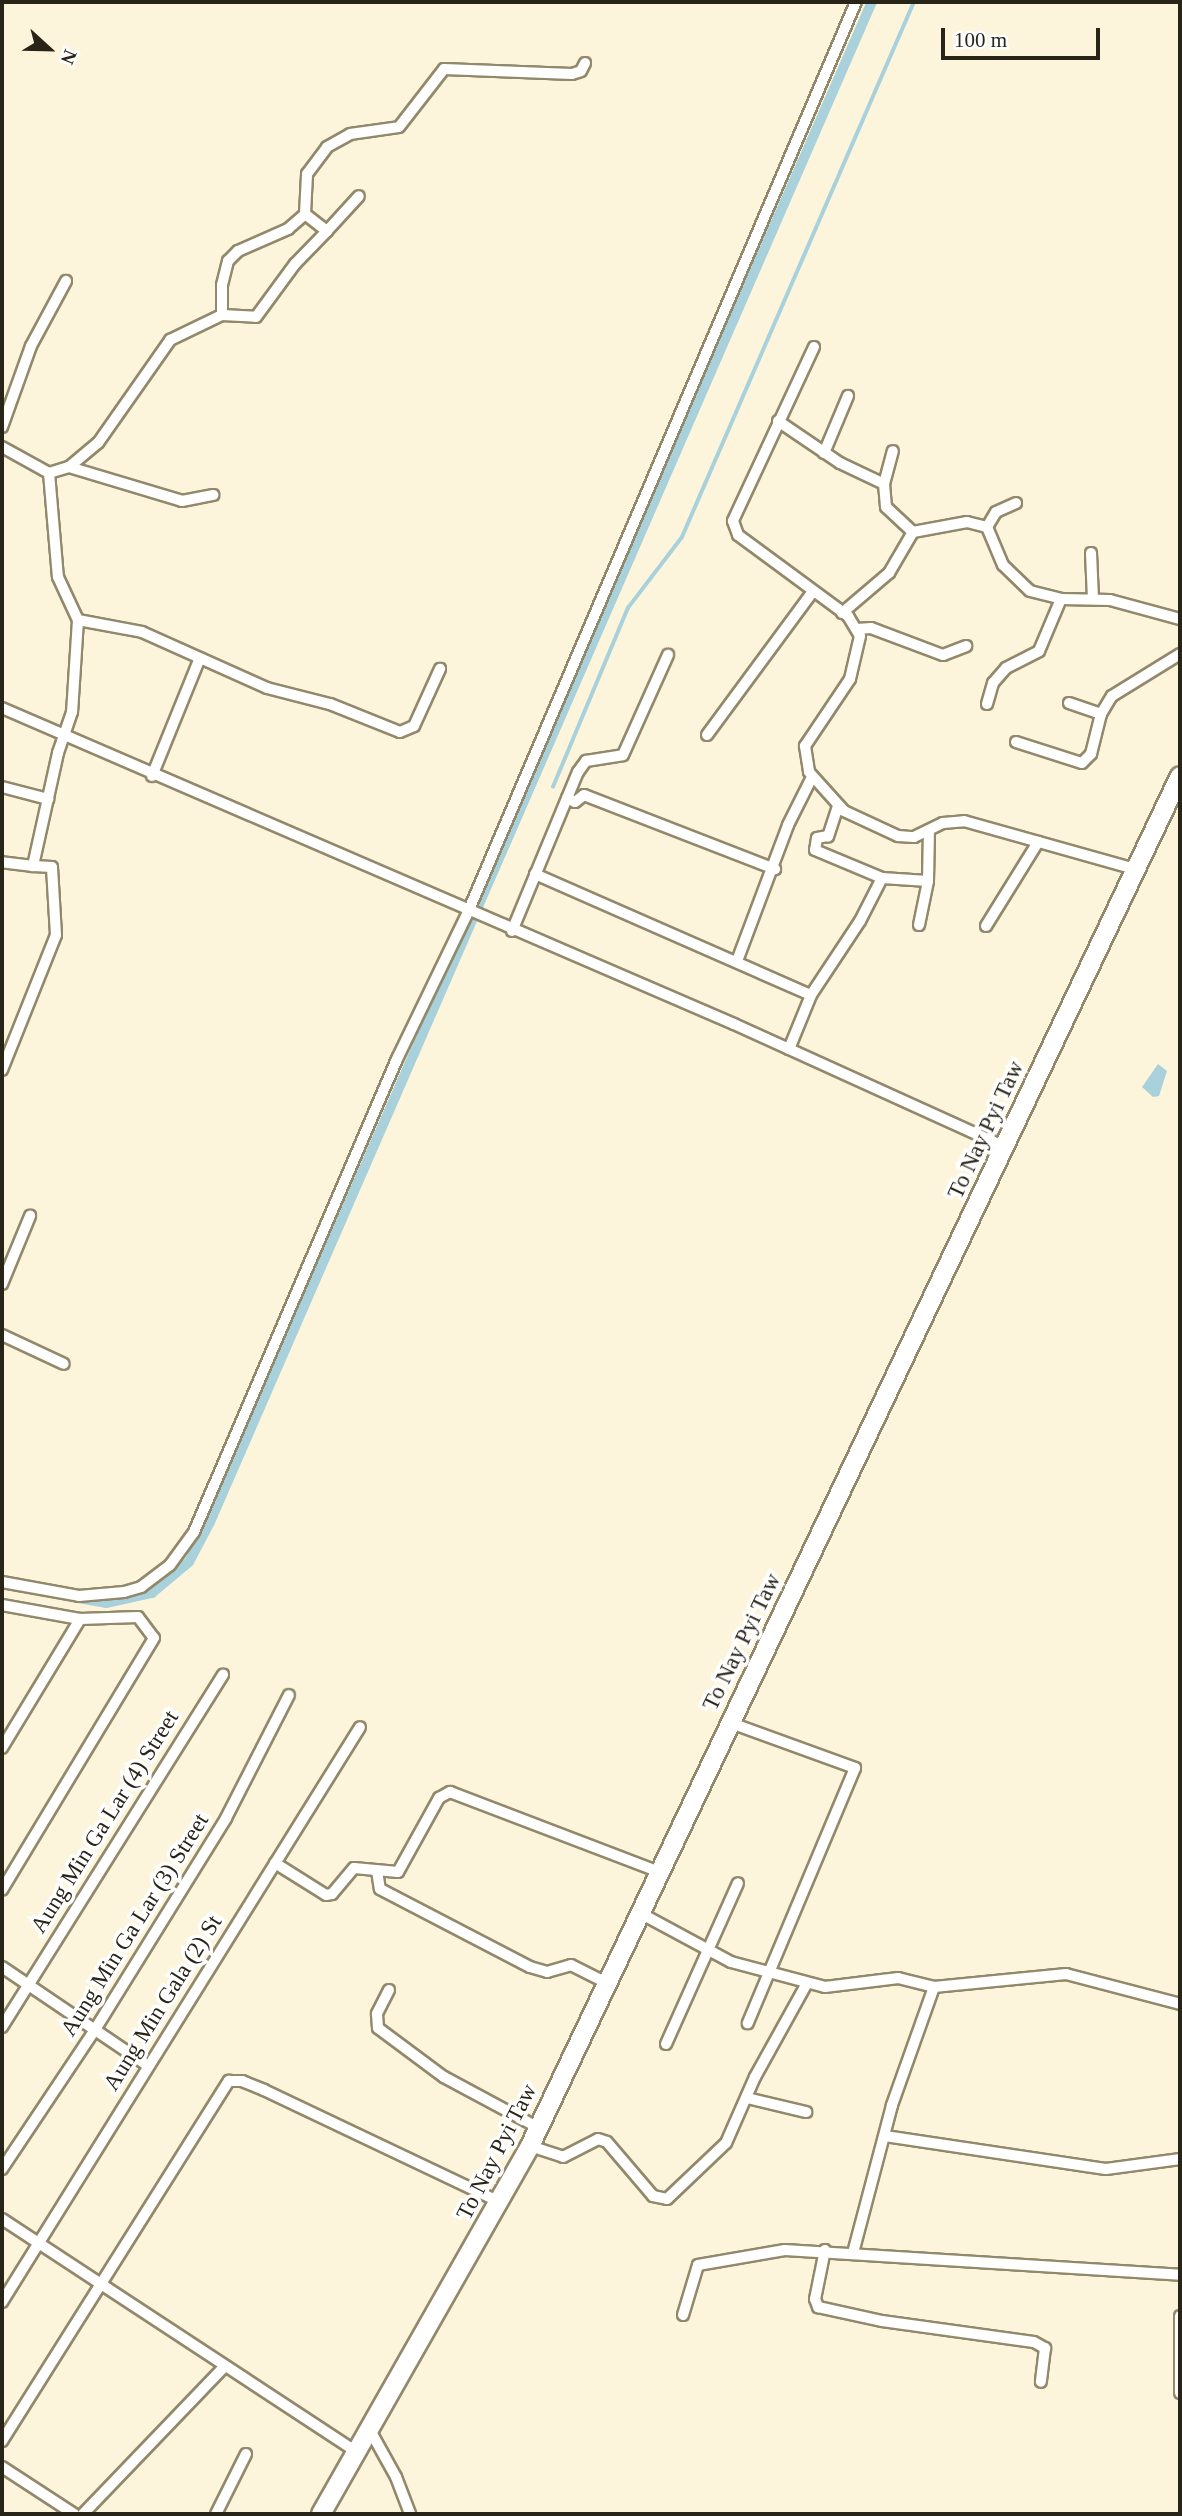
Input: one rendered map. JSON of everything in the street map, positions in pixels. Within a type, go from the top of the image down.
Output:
[{"type":"main road","name":"To Nay Pyi Taw","points":[[321,2514],[372,2432],[539,2128],[1180,776]]},
{"type":"street","points":[[2,1582],[101,1596],[141,1587],[184,1548],[397,1059],[469,912],[856,2]]},
{"type":"street","points":[[222,315],[222,285],[233,255],[288,229],[306,214],[307,174],[318,154],[349,134],[399,127],[444,69],[572,74],[581,71],[585,63]]},
{"type":"street","points":[[2,447],[49,473],[69,467],[98,443],[170,340],[222,315],[256,317],[295,264],[359,196]]},
{"type":"street","points":[[306,214],[327,231]]},
{"type":"street","points":[[2,427],[31,346],[66,281]]},
{"type":"street","points":[[814,347],[778,421],[733,525],[738,535],[842,613],[857,629],[861,644],[850,679],[805,746],[804,763],[812,777],[838,806],[855,818],[898,836],[914,837],[943,822],[964,821],[1135,869]]},
{"type":"street","points":[[824,453],[848,396]]},
{"type":"street","points":[[778,421],[824,453],[884,484]]},
{"type":"street","points":[[893,451],[884,484],[886,507],[913,532]]},
{"type":"street","points":[[69,467],[181,501],[213,495]]},
{"type":"street","points":[[33,866],[74,694],[78,620],[58,578],[49,473]]},
{"type":"street","points":[[1016,503],[996,512],[987,527],[995,551],[1019,585],[1061,599],[1093,598],[1180,619]]},
{"type":"street","points":[[842,613],[889,573],[913,532],[967,522],[987,527]]},
{"type":"street","points":[[1091,553],[1093,598]]},
{"type":"street","points":[[707,734],[813,591]]},
{"type":"street","points":[[987,704],[993,683],[1006,668],[1039,651],[1061,599]]},
{"type":"street","points":[[78,620],[128,627],[267,688],[330,704],[400,732],[414,726],[440,668]]},
{"type":"street","points":[[857,629],[871,628],[943,655],[966,646]]},
{"type":"street","points":[[1016,742],[1082,763],[1096,742],[1101,714],[1119,690],[1180,654]]},
{"type":"street","points":[[512,931],[567,798],[586,761],[623,755],[668,655]]},
{"type":"street","points":[[152,776],[200,658]]},
{"type":"street","points":[[1069,702],[1101,714]]},
{"type":"street","points":[[2,708],[152,776],[789,1049],[1005,1147]]},
{"type":"street","points":[[737,961],[775,869],[789,825],[812,777]]},
{"type":"street","points":[[2,787],[48,799]]},
{"type":"street","points":[[567,798],[575,802],[584,795],[775,869]]},
{"type":"street","points":[[838,806],[828,836],[817,838],[814,849],[882,878],[928,881]]},
{"type":"street","points":[[919,925],[928,881],[929,830]]},
{"type":"street","points":[[986,926],[1038,842]]},
{"type":"street","points":[[2,862],[52,867],[57,935],[2,1070]]},
{"type":"street","points":[[536,874],[811,995]]},
{"type":"street","points":[[789,1049],[811,995],[860,921],[882,878]]},
{"type":"street","points":[[2,1284],[30,1216]]},
{"type":"street","points":[[2,1335],[64,1364]]},
{"type":"street","points":[[2,1605],[80,1619],[138,1617],[154,1638],[2,1890]]},
{"type":"street","points":[[2,1748],[80,1619]]},
{"type":"street","name":"Aung Min Ga Lar (4) Street","points":[[2,2027],[223,1675]]},
{"type":"street","name":"Aung Min Ga Lar (3) Street","points":[[2,2169],[96,2028],[226,1818],[289,1695]]},
{"type":"street","points":[[731,1723],[855,1768],[748,2022]]},
{"type":"street","name":"Aung Min Gala (2) St","points":[[2,2302],[360,1727]]},
{"type":"street","points":[[275,1863],[326,1895],[332,1894],[354,1868],[398,1872],[439,1798],[450,1792],[659,1872]]},
{"type":"street","points":[[377,1871],[380,1889],[530,1967],[547,1972],[570,1965],[607,1983]]},
{"type":"street","points":[[666,2044],[738,1883]]},
{"type":"street","points":[[640,1913],[708,1952],[807,1983],[845,1986],[898,1978],[934,1987],[1066,1974],[1180,2004]]},
{"type":"street","points":[[2,1968],[96,2028],[148,2066]]},
{"type":"street","points":[[530,2146],[563,2157],[598,2139],[607,2142],[653,2196],[667,2199],[726,2143],[807,1983]]},
{"type":"street","points":[[853,2253],[886,2136],[934,1987]]},
{"type":"street","points":[[389,1990],[377,2014],[378,2028],[444,2077],[539,2128]]},
{"type":"street","points":[[2,2441],[222,2087],[236,2080],[500,2202]]},
{"type":"street","points":[[747,2098],[806,2112]]},
{"type":"street","points":[[886,2136],[1106,2169],[1180,2159]]},
{"type":"street","points":[[2,2220],[223,2368],[358,2453]]},
{"type":"street","points":[[825,2250],[815,2299],[818,2306],[882,2321],[1034,2342],[1045,2348],[1041,2382]]},
{"type":"street","points":[[683,2315],[698,2264],[758,2252],[825,2250],[1180,2275]]},
{"type":"street","points":[[1180,2316],[1180,2393]]},
{"type":"street","points":[[83,2514],[223,2368]]},
{"type":"street","points":[[372,2432],[396,2477],[410,2514]]},
{"type":"street","points":[[216,2514],[246,2454]]},
{"type":"street","points":[[2,2467],[74,2514]]},
{"type":"water","points":[[1158,1064],[1167,1071],[1159,1096],[1153,1097],[1142,1087]]},
{"type":"waterway","points":[[78,1598],[106,1603],[152,1593],[189,1562],[210,1522],[872,2]]},
{"type":"waterway","points":[[553,787],[628,608],[682,537],[914,2]]}]
